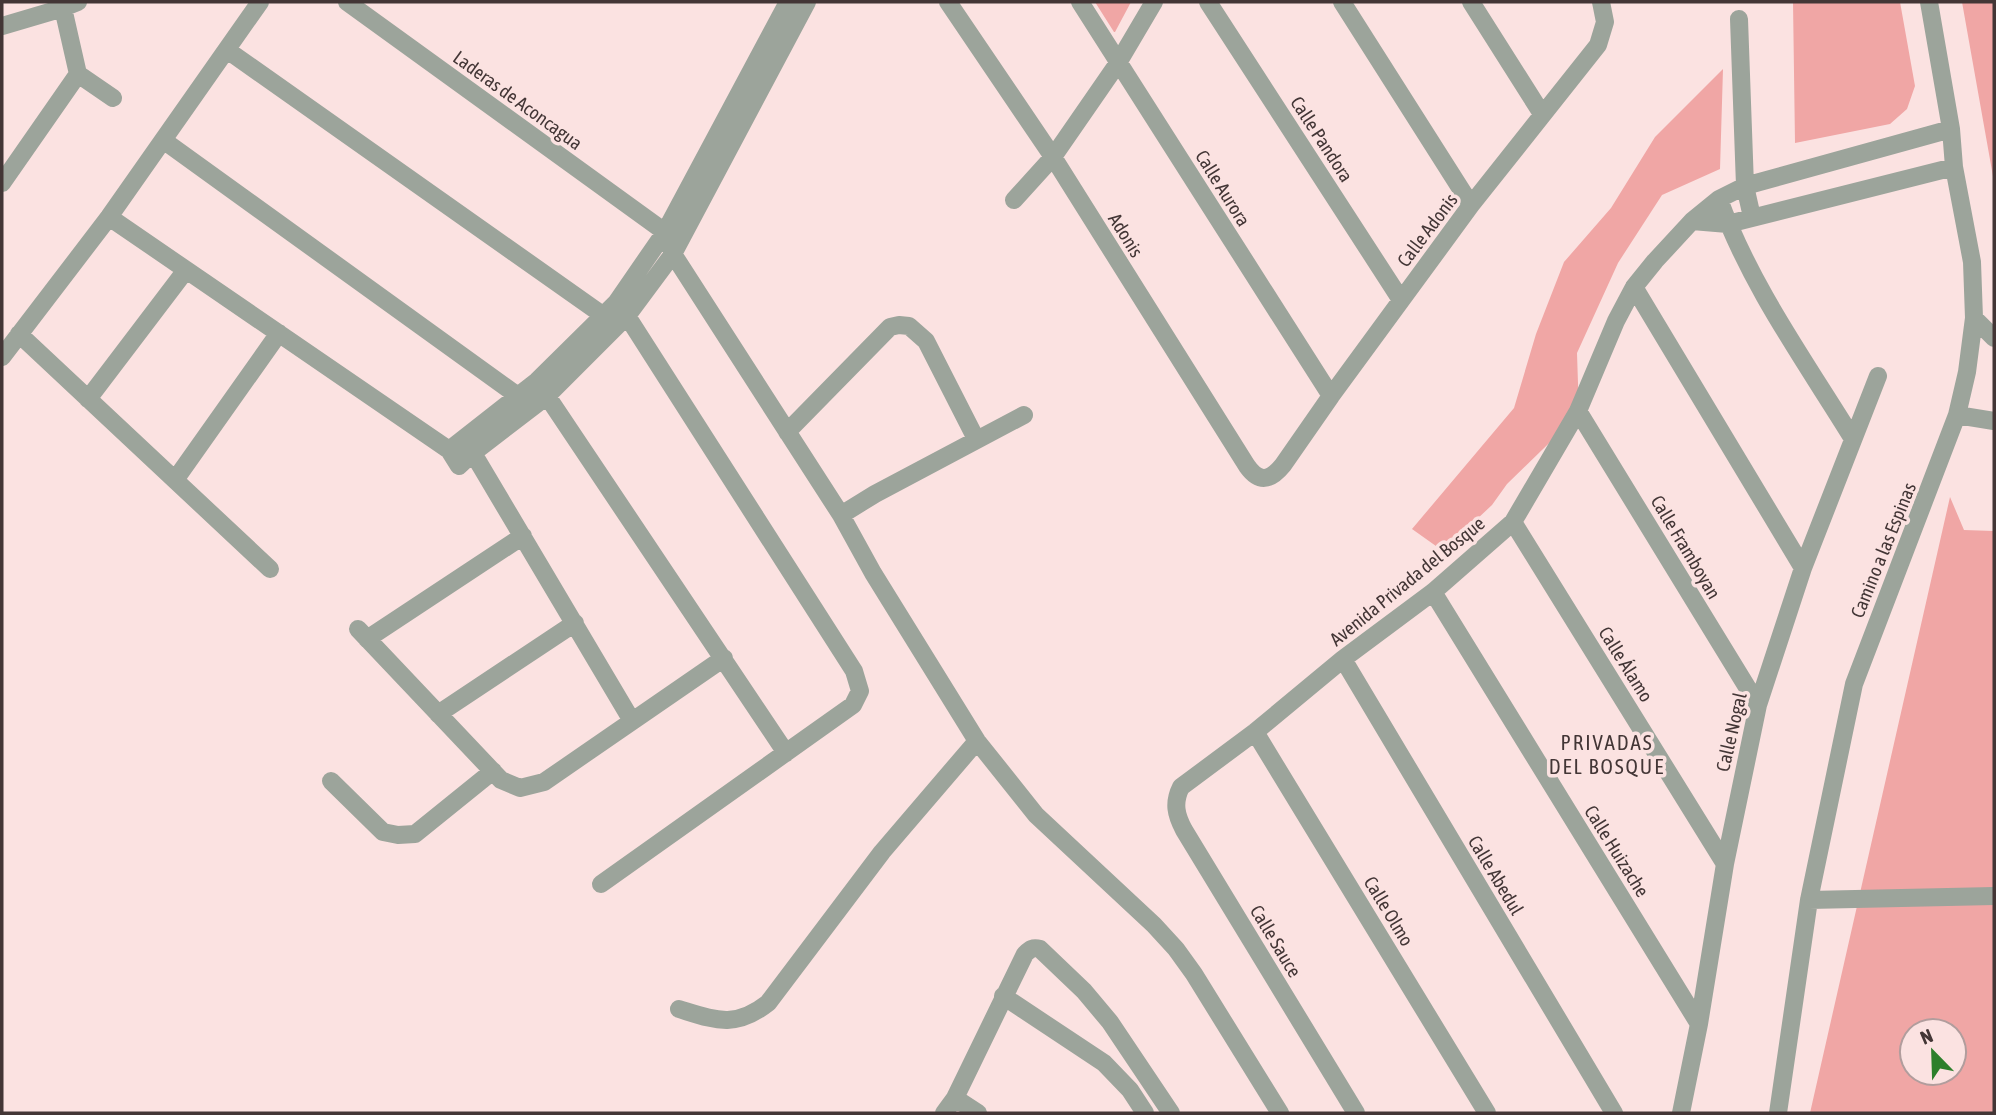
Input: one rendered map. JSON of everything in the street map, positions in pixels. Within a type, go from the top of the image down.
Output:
[{"type":"street","points":[[2,357],[109,217],[260,2]]},
{"type":"street","name":"Laderas de Aconcagua","points":[[347,2],[664,232]]},
{"type":"street","points":[[616,312],[664,232],[788,2]]},
{"type":"street","points":[[109,217],[449,450],[468,444],[542,388],[673,254],[807,2]]},
{"type":"street","name":"Calle Aurora","points":[[1080,2],[1331,396]]},
{"type":"street","points":[[1014,200],[1053,157],[1118,62],[1154,2]]},
{"type":"street","name":"Calle Pandora","points":[[1208,2],[1401,300]]},
{"type":"street","points":[[1342,2],[1471,205]]},
{"type":"street","points":[[1471,2],[1542,114]]},
{"type":"street","name":"Calle Adonis","points":[[1267,478],[1283,465],[1471,205],[1598,45],[1605,22],[1601,2]]},
{"type":"street","name":"Camino a las Espinas","points":[[1778,1113],[1809,900],[1854,684],[1958,415],[1967,372],[1974,318],[1972,262],[1954,167],[1951,129],[1929,2]]},
{"type":"street","name":"Adonis","points":[[953,4],[1053,157],[1247,466],[1253,475],[1267,478]]},
{"type":"street","points":[[2,26],[70,5],[78,74],[2,183]]},
{"type":"street","points":[[1739,19],[1745,186],[1752,216]]},
{"type":"street","points":[[227,50],[616,312],[854,671],[860,691],[853,705],[601,884]]},
{"type":"street","points":[[78,74],[113,98]]},
{"type":"street","name":"Avenida Privada del Bosque","points":[[1181,787],[1433,592],[1513,522],[1578,411],[1616,321],[1634,287],[1692,221],[1719,199],[1745,186],[1951,129]]},
{"type":"street","points":[[163,140],[518,396]]},
{"type":"street","points":[[1692,221],[1728,224],[1954,167]]},
{"type":"street","points":[[1719,199],[1728,224],[1759,287],[1853,439]]},
{"type":"street","points":[[664,232],[673,254],[841,515],[873,573],[978,741],[1036,815],[1154,925],[1176,949],[1280,1113]]},
{"type":"street","points":[[88,399],[186,270]]},
{"type":"street","points":[[1634,287],[1803,568]]},
{"type":"street","points":[[1974,318],[1994,338]]},
{"type":"street","points":[[787,432],[890,327],[899,325],[909,326],[926,341],[976,439]]},
{"type":"street","points":[[175,480],[279,333]]},
{"type":"street","points":[[19,334],[270,569]]},
{"type":"street","name":"Calle Nogal","points":[[1681,1113],[1699,1024],[1725,864],[1758,705],[1803,568],[1878,376]]},
{"type":"street","points":[[468,444],[518,396],[542,388]]},
{"type":"street","points":[[542,388],[786,753]]},
{"type":"street","name":"Calle Framboyan","points":[[1578,411],[1758,705]]},
{"type":"street","points":[[841,515],[1024,415]]},
{"type":"street","points":[[1958,415],[1994,421]]},
{"type":"street","points":[[468,444],[632,720]]},
{"type":"street","name":"Calle Álamo","points":[[1513,522],[1725,864]]},
{"type":"street","points":[[523,536],[362,634],[501,780],[520,788],[544,782],[724,658]]},
{"type":"street","name":"Calle Huizache","points":[[1433,592],[1699,1024]]},
{"type":"street","points":[[438,714],[575,623]]},
{"type":"street","name":"Calle Abedul","points":[[1343,659],[1614,1113]]},
{"type":"street","name":"Calle Olmo","points":[[1255,732],[1487,1113]]},
{"type":"street","points":[[678,1009],[727,1021],[743,1018],[768,1003],[882,852],[978,741]]},
{"type":"street","points":[[331,781],[383,832],[397,835],[415,834],[493,771]]},
{"type":"street","name":"Calle Sauce","points":[[1181,787],[1177,794],[1176,810],[1184,830],[1356,1113]]},
{"type":"street","points":[[1809,900],[1994,896]]},
{"type":"street","points":[[944,1113],[955,1097],[1025,954],[1035,947],[1084,991],[1110,1021],[1171,1113]]},
{"type":"street","points":[[1003,996],[1104,1063],[1130,1090],[1145,1113]]},
{"type":"street","points":[[955,1097],[978,1113]]},
{"type":"shaded area","points":[[1095,2],[1131,2],[1115,32],[1114,32]]},
{"type":"shaded area","points":[[1793,2],[1900,2],[1915,86],[1907,109],[1890,124],[1795,143]]},
{"type":"shaded area","points":[[1962,2],[1994,2],[1994,182]]},
{"type":"shaded area","points":[[1723,69],[1720,169],[1662,195],[1618,263],[1577,353],[1579,414],[1507,484],[1492,505],[1443,551],[1412,529],[1514,408],[1536,334],[1564,262],[1611,208],[1655,137]]},
{"type":"shaded area","points":[[1950,497],[1964,530],[1994,531],[1994,1113],[1810,1113]]},
{"type":"district","name":"PRIVADAS DEL BOSQUE","points":[[1607,755]]}]
